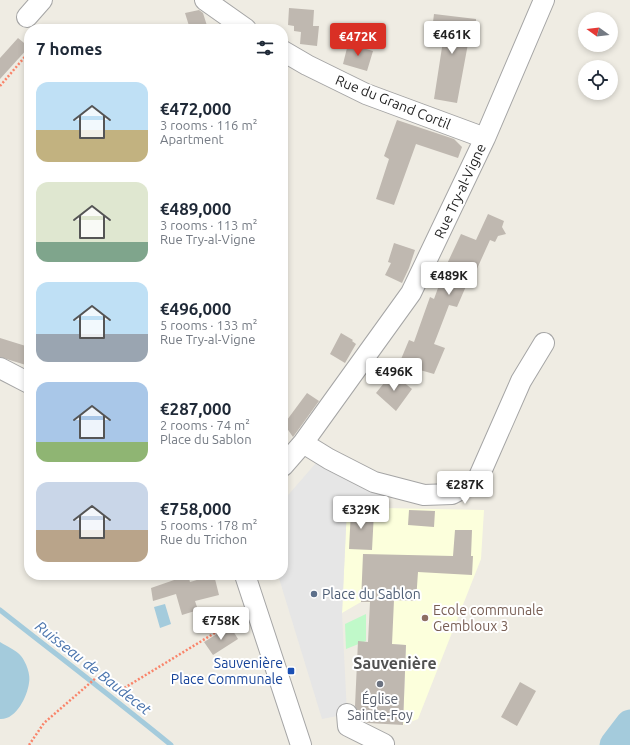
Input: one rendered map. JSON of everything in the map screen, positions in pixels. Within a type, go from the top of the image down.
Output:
[{"type":"street","points":[[27,17],[42,0]]},
{"type":"street","points":[[205,0],[239,24]]},
{"type":"street","name":"Rue Try-al-Vigne","points":[[288,460],[303,443],[411,293],[484,138],[544,0]]},
{"type":"street","name":"Rue du Grand Cortil","points":[[288,54],[366,94],[484,138]]},
{"type":"street","points":[[303,443],[329,459],[374,482],[424,495],[452,494],[477,481],[521,381],[544,343]]},
{"type":"street","points":[[0,368],[24,380]]},
{"type":"street","points":[[246,580],[301,745]]},
{"type":"street","points":[[347,714],[348,726],[384,744]]},
{"type":"path","points":[[0,86],[24,58]]},
{"type":"path","points":[[29,745],[44,723],[97,677],[120,690],[197,642],[255,609]]},
{"type":"shaded area","name":"Place du Sablon","points":[[316,463],[387,492],[384,508],[347,507],[342,613],[347,714],[322,719],[280,580],[288,580],[288,495]]},
{"type":"shaded area","name":"Ecole communale Gembloux 3","points":[[347,506],[484,510],[481,559],[418,719],[403,725],[406,645],[392,644],[391,603],[361,602],[342,613]]},
{"type":"green space","points":[[366,614],[366,641],[346,649],[345,624]]},
{"type":"water","points":[[165,604],[171,624],[160,628],[154,607]]},
{"type":"water","points":[[0,642],[21,656],[28,669],[29,680],[26,695],[20,707],[11,716],[0,719]]},
{"type":"building","points":[[289,8],[314,10],[313,26],[319,26],[317,46],[300,44],[301,32],[294,31],[294,26],[288,25]]},
{"type":"building","points":[[199,10],[203,13],[206,24],[188,24],[185,13]]},
{"type":"building","points":[[434,14],[476,19],[476,21],[472,22],[457,103],[434,99],[445,28],[432,30]]},
{"type":"building","points":[[18,38],[24,43],[24,53],[0,79],[0,58]]},
{"type":"building","points":[[348,44],[373,51],[367,71],[343,64]]},
{"type":"building","points":[[397,120],[454,139],[462,147],[458,158],[416,144],[394,205],[376,199],[389,159],[384,156]]},
{"type":"building","points":[[488,214],[504,221],[502,227],[506,234],[498,236],[495,242],[490,240],[476,271],[473,270],[457,307],[449,305],[434,344],[445,348],[434,374],[399,364],[409,340],[414,342],[430,297],[434,299],[446,266],[461,234],[476,240]]},
{"type":"building","points":[[394,243],[415,250],[402,283],[385,275],[391,263],[388,262]]},
{"type":"building","points":[[341,333],[353,340],[352,341],[356,344],[345,363],[330,354]]},
{"type":"building","points":[[0,338],[24,345],[24,364],[0,357]]},
{"type":"building","points":[[392,373],[412,389],[396,411],[376,393]]},
{"type":"building","points":[[307,393],[319,401],[293,437],[288,430],[288,419]]},
{"type":"building","points":[[351,510],[374,512],[372,550],[349,549]]},
{"type":"building","points":[[409,510],[435,511],[434,527],[408,525]]},
{"type":"building","points":[[455,530],[472,530],[472,575],[418,572],[416,601],[394,600],[392,644],[406,645],[403,725],[368,723],[359,719],[355,706],[358,641],[368,642],[370,602],[361,602],[363,554],[453,556]]},
{"type":"building","points":[[174,580],[189,580],[190,582],[197,580],[215,580],[219,595],[195,601],[198,610],[182,615],[176,594],[153,601],[151,588]]},
{"type":"building","points":[[230,626],[238,639],[213,655],[204,642]]},
{"type":"building","points":[[520,682],[536,691],[517,726],[501,717]]},
{"type":"waterway","name":"Ruisseau de Baudecet","points":[[0,610],[171,745]]},
{"type":"waterway","points":[[614,745],[630,724]]},
{"type":"place","name":"Place du Sablon","points":[[314,594]]},
{"type":"place","name":"Ecole communale Gembloux 3","points":[[425,618]]},
{"type":"place","name":"Sauvenière Place Communale","points":[[291,671]]},
{"type":"place","name":"Église Sainte-Foy","points":[[380,684]]},
{"type":"district","name":"Sauvenière","points":[[395,663]]}]
